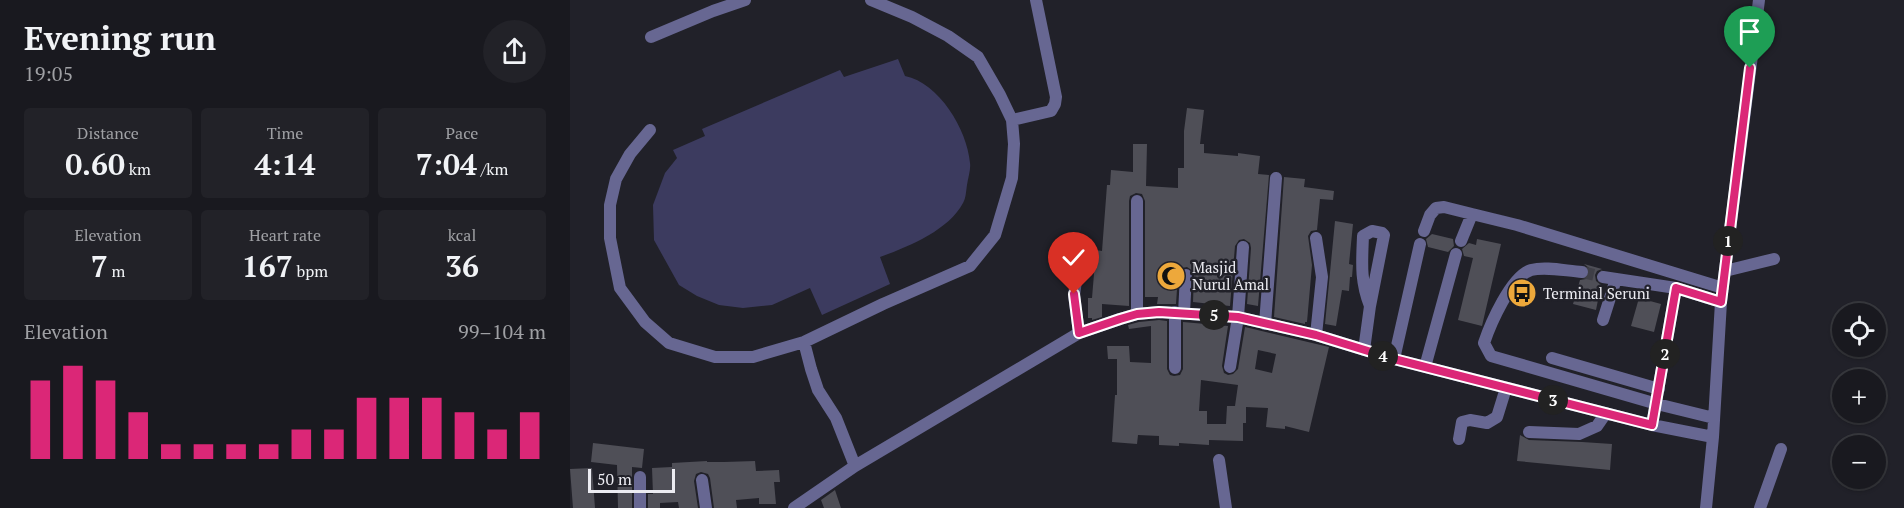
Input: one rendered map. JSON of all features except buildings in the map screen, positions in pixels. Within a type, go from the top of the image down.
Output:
[{"type":"street","points":[[651,37],[745,0]]},
{"type":"street","points":[[650,130],[630,153],[616,179],[610,205],[610,238],[621,288],[645,322],[669,343],[715,357],[753,357],[804,342],[970,266],[995,235],[999,224],[1012,178],[1014,144],[1012,120],[978,57],[896,4],[871,0]]},
{"type":"street","points":[[1012,120],[1051,111],[1055,104],[1056,97],[1036,0]]},
{"type":"street","points":[[1706,508],[1713,437],[1721,302],[1759,0]]},
{"type":"street","points":[[1264,324],[1276,178]]},
{"type":"street","points":[[1137,201],[1137,314]]},
{"type":"street","points":[[1424,231],[1430,215],[1436,208],[1444,207],[1517,225],[1723,288]]},
{"type":"street","points":[[1461,241],[1472,214]]},
{"type":"street","points":[[1364,350],[1384,235],[1372,231],[1364,236],[1362,270],[1363,285],[1370,306]]},
{"type":"street","points":[[1316,238],[1322,277],[1316,335]]},
{"type":"street","points":[[1394,359],[1420,244]]},
{"type":"street","points":[[1230,367],[1238,317],[1243,247]]},
{"type":"street","points":[[1425,367],[1456,254]]},
{"type":"street","points":[[1725,271],[1774,259]]},
{"type":"street","points":[[1078,267],[1074,294],[1079,333]]},
{"type":"street","points":[[1582,272],[1529,270],[1517,280],[1490,325],[1484,343],[1491,356],[1714,418]]},
{"type":"street","points":[[1175,368],[1179,312],[1186,275]]},
{"type":"street","points":[[1603,277],[1676,288],[1721,302]]},
{"type":"street","points":[[1603,320],[1616,279]]},
{"type":"street","points":[[1652,425],[1676,288]]},
{"type":"street","points":[[798,507],[855,466],[1079,333],[1137,314],[1159,312],[1238,317],[1316,335],[1394,359],[1652,425],[1713,437]]},
{"type":"street","points":[[804,342],[818,390],[836,418],[855,466]]},
{"type":"street","points":[[1552,358],[1659,389]]},
{"type":"street","points":[[1459,439],[1462,422],[1470,420],[1487,423],[1497,417],[1506,388]]},
{"type":"street","points":[[1529,432],[1579,434],[1597,426],[1606,413]]},
{"type":"street","points":[[1760,508],[1781,449]]},
{"type":"street","points":[[1219,460],[1226,508]]},
{"type":"street","points":[[640,477],[640,508]]},
{"type":"street","points":[[702,480],[706,508]]},
{"type":"shaded area","points":[[898,59],[905,76],[929,88],[949,109],[963,136],[970,165],[966,194],[957,213],[938,229],[915,243],[880,257],[890,284],[822,315],[810,288],[772,305],[743,308],[719,305],[679,285],[654,240],[653,205],[665,173],[677,158],[673,150],[705,136],[702,129],[840,70],[844,77]]},
{"type":"tunnel","points":[[1582,272],[1603,277]]},
{"type":"place","name":"Masjid Nurul Amal","points":[[1171,276]]},
{"type":"place","name":"Terminal Seruni","points":[[1522,293]]},
{"type":"route","points":[[1074,294],[1079,333],[1137,314],[1159,312],[1238,317],[1316,335],[1394,359],[1652,425],[1676,288],[1721,302],[1750,68]]}]
